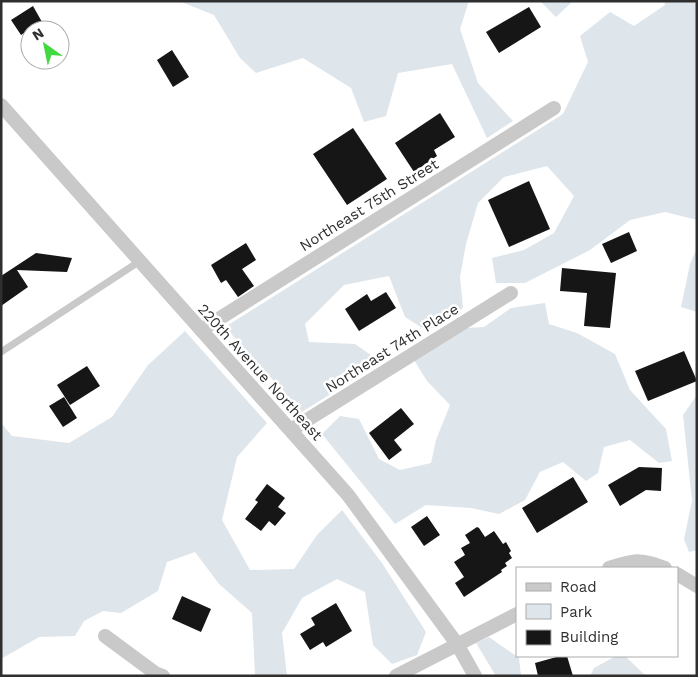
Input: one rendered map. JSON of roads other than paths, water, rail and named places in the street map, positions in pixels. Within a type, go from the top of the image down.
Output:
[{"type":"street","name":"220th Avenue Northeast","points":[[1,105],[348,495],[456,644],[475,676]]},
{"type":"street","name":"Northeast 75th Street","points":[[201,330],[554,108]]},
{"type":"street","name":"Northeast 74th Place","points":[[291,430],[511,293]]},
{"type":"street","points":[[612,567],[629,562],[646,561],[662,567]]},
{"type":"street","points":[[678,575],[697,586]]},
{"type":"street","points":[[396,676],[516,614]]},
{"type":"street","points":[[105,636],[155,673],[163,676]]},
{"type":"lane","points":[[1,352],[140,261]]}]
